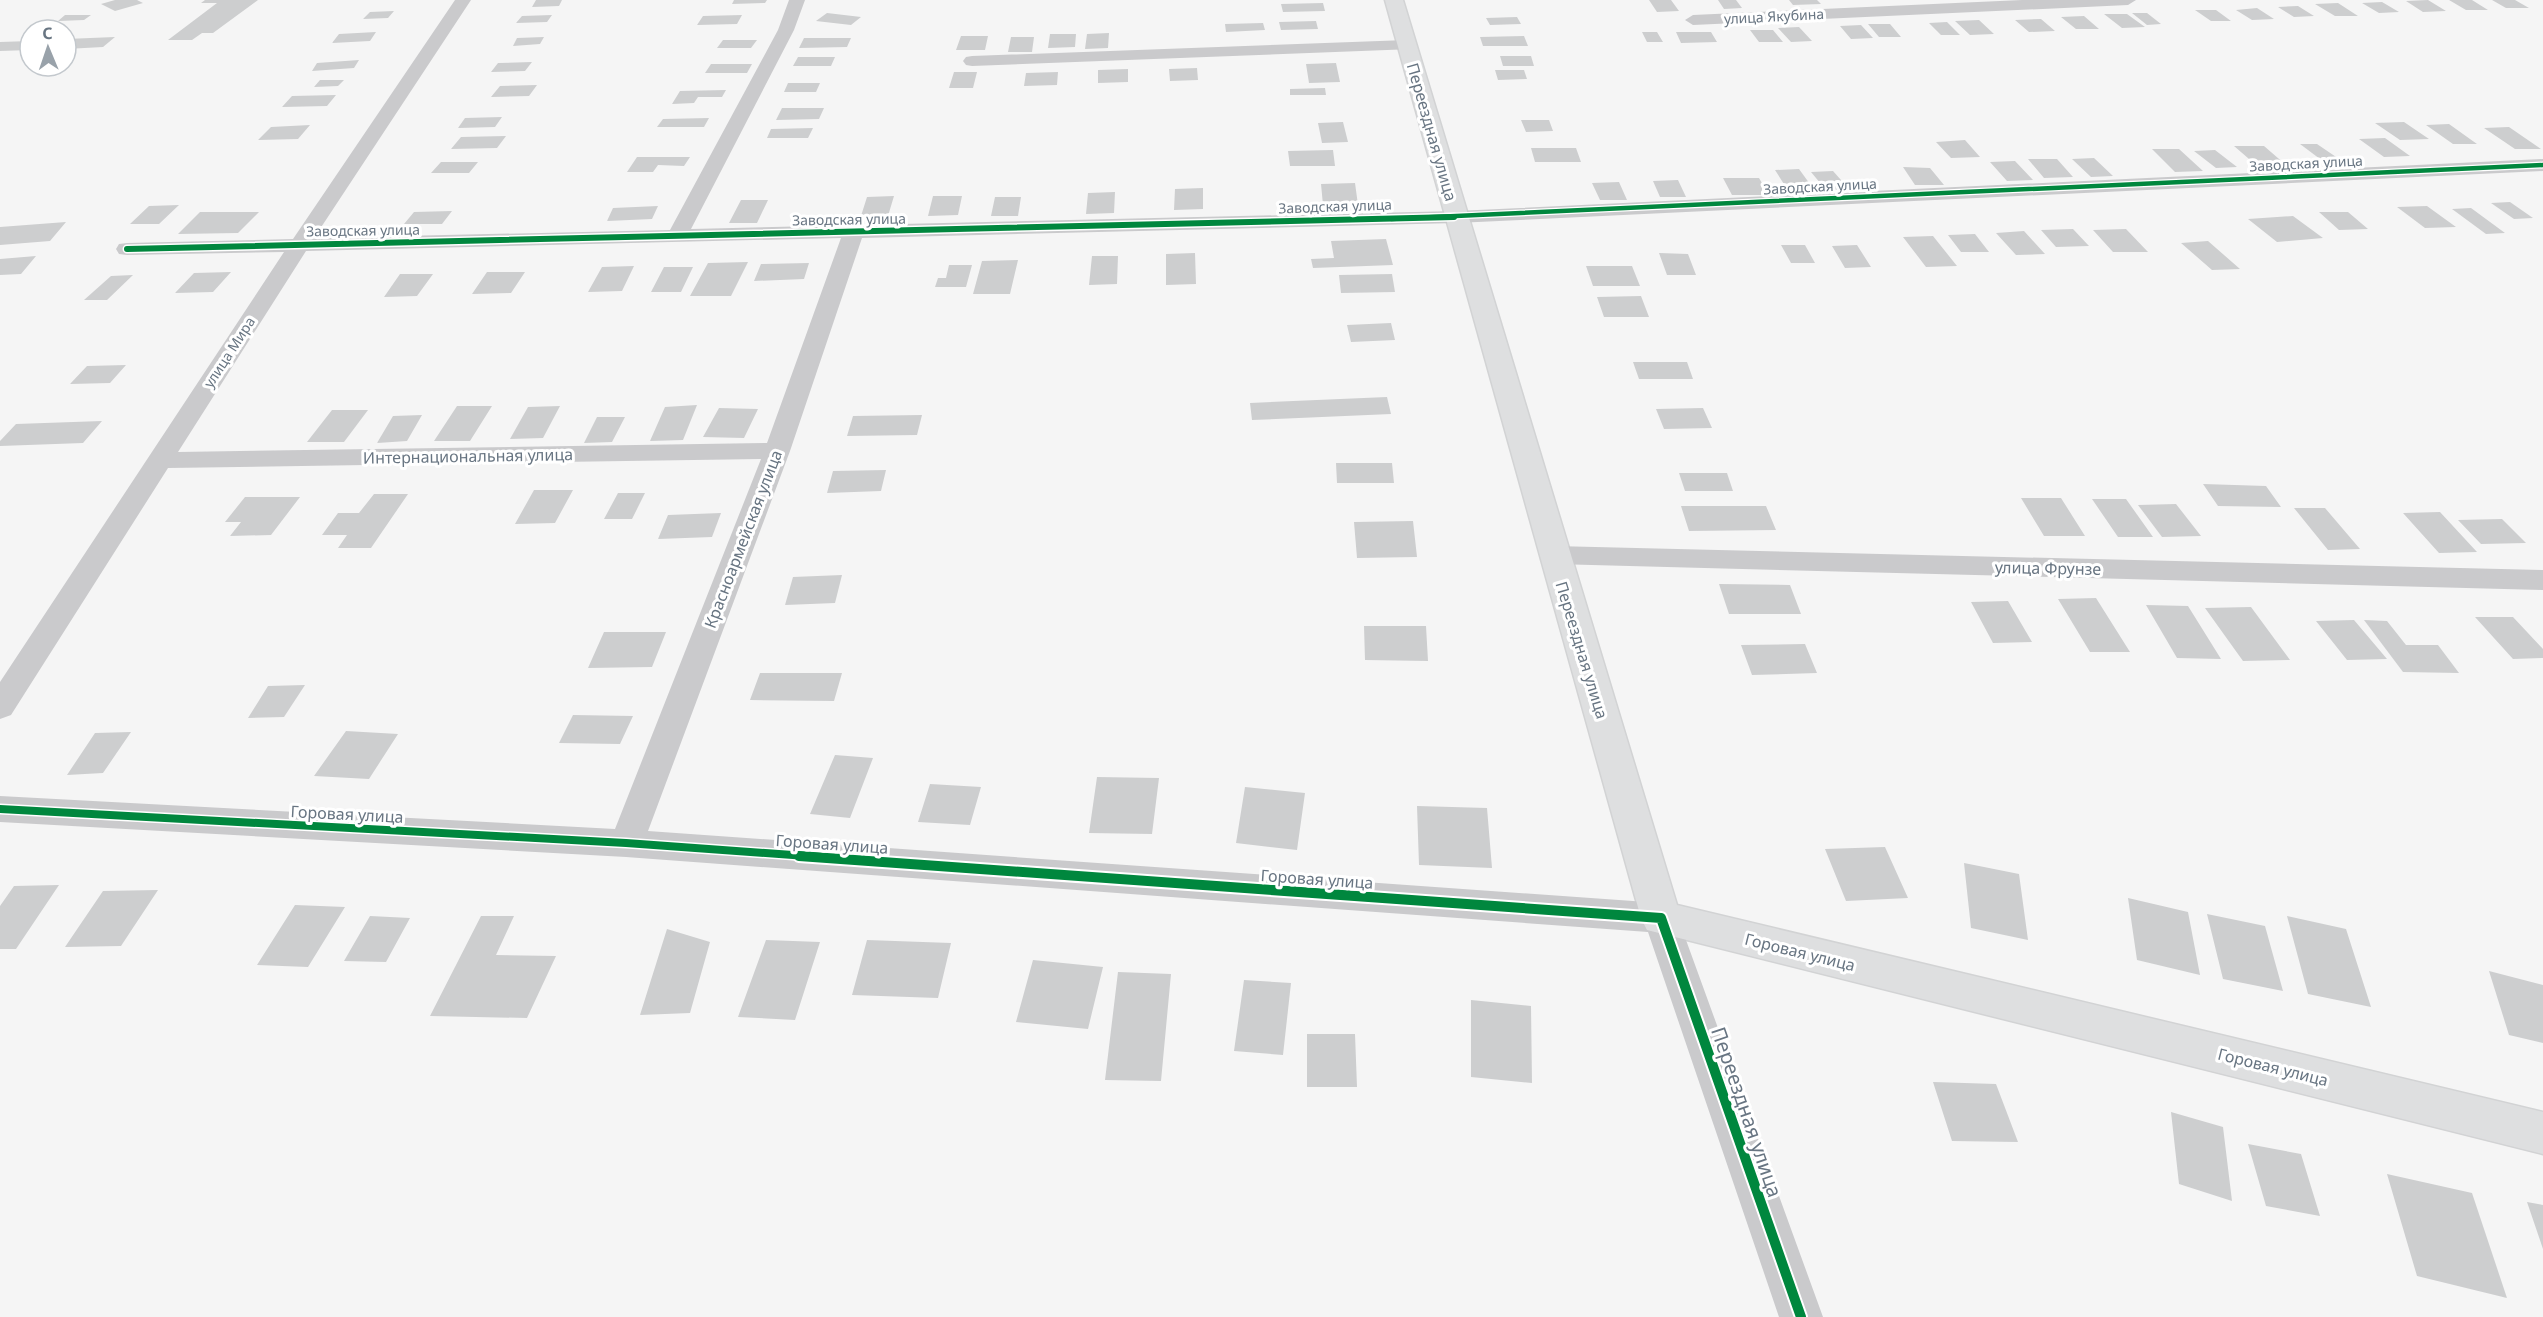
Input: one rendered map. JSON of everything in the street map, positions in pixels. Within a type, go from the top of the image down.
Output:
[{"type":"main road","name":"Переездная улица","points":[[1394,0],[1661,918]]},
{"type":"main road","name":"Горовая улица","points":[[1661,918],[2543,1133]]},
{"type":"street","name":"улица Мира","points":[[0,707],[299,245],[463,0]]},
{"type":"street","points":[[677,236],[786,30],[796,0]]},
{"type":"street","name":"улица Якубина","points":[[1693,20],[1995,3],[2128,0]]},
{"type":"street","name":"Переездная улица","points":[[972,61],[1407,45]]},
{"type":"street","name":"Заводская улица","points":[[127,249],[1456,217],[2543,165]]},
{"type":"street","name":"Красноармейская улица","points":[[626,843],[777,451],[854,233]]},
{"type":"street","name":"Интернациональная улица","points":[[159,460],[777,451]]},
{"type":"street","name":"улица Фрунзе","points":[[1554,555],[2543,580]]},
{"type":"street","name":"Горовая улица","points":[[0,809],[626,843],[1661,918]]},
{"type":"street","name":"Переездная улица","points":[[1661,918],[1801,1317]]},
{"type":"building","points":[[115,0],[137,0],[143,3],[115,11],[101,4]]},
{"type":"building","points":[[205,0],[258,0],[213,33],[202,33],[192,40],[168,40],[217,3],[201,3]]},
{"type":"building","points":[[536,0],[562,0],[559,6],[532,7]]},
{"type":"building","points":[[734,0],[767,0],[765,3],[732,4]]},
{"type":"building","points":[[1649,0],[1671,0],[1679,11],[1657,12]]},
{"type":"building","points":[[1718,0],[1736,0],[1742,8],[1724,9]]},
{"type":"building","points":[[1789,0],[1817,0],[1821,4],[1793,5]]},
{"type":"building","points":[[2428,0],[2446,11],[2423,12],[2406,1]]},
{"type":"building","points":[[2449,0],[2472,0],[2488,10],[2466,10]]},
{"type":"building","points":[[2492,0],[2515,0],[2529,8],[2506,8]]},
{"type":"building","points":[[2382,2],[2399,12],[2379,13],[2362,3]]},
{"type":"building","points":[[1323,3],[1325,11],[1283,12],[1281,4]]},
{"type":"building","points":[[2338,3],[2358,16],[2335,16],[2315,4]]},
{"type":"building","points":[[2298,6],[2314,16],[2294,17],[2278,7]]},
{"type":"building","points":[[2257,8],[2274,19],[2252,20],[2236,10]]},
{"type":"building","points":[[2195,10],[2216,10],[2231,21],[2211,21]]},
{"type":"building","points":[[394,11],[388,18],[363,19],[370,12]]},
{"type":"building","points":[[827,13],[861,17],[851,25],[816,21]]},
{"type":"building","points":[[2132,13],[2147,13],[2161,24],[2147,25]]},
{"type":"building","points":[[2104,14],[2127,14],[2145,27],[2122,28]]},
{"type":"building","points":[[65,15],[91,15],[84,20],[62,18]]},
{"type":"building","points":[[552,15],[547,22],[516,23],[522,16]]},
{"type":"building","points":[[742,15],[737,24],[697,25],[703,16]]},
{"type":"building","points":[[2084,16],[2099,29],[2076,29],[2061,17]]},
{"type":"building","points":[[1517,17],[1521,24],[1490,25],[1486,18]]},
{"type":"building","points":[[2041,19],[2055,31],[2029,32],[2015,20]]},
{"type":"building","points":[[1979,20],[1994,34],[1970,35],[1955,21]]},
{"type":"building","points":[[1316,21],[1318,29],[1281,30],[1279,22]]},
{"type":"building","points":[[1947,22],[1960,35],[1941,35],[1929,23]]},
{"type":"building","points":[[1263,23],[1265,30],[1226,32],[1225,24]]},
{"type":"building","points":[[1868,24],[1890,24],[1901,37],[1879,37]]},
{"type":"building","points":[[1861,25],[1873,38],[1851,39],[1840,26]]},
{"type":"building","points":[[1799,27],[1812,41],[1791,42],[1778,28]]},
{"type":"building","points":[[1750,30],[1773,30],[1783,42],[1759,42]]},
{"type":"building","points":[[376,32],[370,41],[332,43],[339,34]]},
{"type":"building","points":[[1642,32],[1657,32],[1663,42],[1647,42]]},
{"type":"building","points":[[1676,32],[1711,32],[1717,42],[1681,43]]},
{"type":"building","points":[[1109,33],[1108,48],[1085,49],[1087,34]]},
{"type":"building","points":[[1050,34],[1076,34],[1075,47],[1048,48]]},
{"type":"building","points":[[961,36],[988,36],[985,50],[956,50]]},
{"type":"building","points":[[1524,36],[1528,46],[1483,46],[1480,37]]},
{"type":"building","points":[[115,37],[103,47],[78,48],[78,39]]},
{"type":"building","points":[[544,37],[540,44],[513,46],[517,38]]},
{"type":"building","points":[[1011,37],[1034,37],[1032,52],[1008,52]]},
{"type":"building","points":[[804,38],[851,38],[847,47],[799,48]]},
{"type":"building","points":[[723,40],[757,40],[751,48],[717,48]]},
{"type":"building","points":[[18,41],[18,50],[0,51],[0,42]]},
{"type":"building","points":[[1500,56],[1531,56],[1534,66],[1503,66]]},
{"type":"building","points":[[798,57],[835,57],[831,66],[793,66]]},
{"type":"building","points":[[359,60],[354,68],[312,71],[317,63]]},
{"type":"building","points":[[532,62],[525,71],[491,72],[498,63]]},
{"type":"building","points":[[1336,63],[1340,82],[1309,83],[1306,64]]},
{"type":"building","points":[[711,64],[752,64],[747,73],[705,73]]},
{"type":"building","points":[[1197,68],[1198,80],[1170,81],[1169,69]]},
{"type":"building","points":[[1128,69],[1128,82],[1098,83],[1098,70]]},
{"type":"building","points":[[1495,70],[1524,70],[1527,79],[1498,80]]},
{"type":"building","points":[[954,72],[977,72],[973,88],[949,88]]},
{"type":"building","points":[[1058,72],[1057,85],[1024,86],[1026,73]]},
{"type":"building","points":[[320,80],[344,80],[338,86],[314,87]]},
{"type":"building","points":[[788,83],[820,83],[816,92],[784,92]]},
{"type":"building","points":[[537,85],[529,96],[491,97],[500,86]]},
{"type":"building","points":[[1325,88],[1326,95],[1290,95],[1290,89]]},
{"type":"building","points":[[726,90],[722,97],[698,97],[694,103],[672,104],[680,91]]},
{"type":"building","points":[[336,95],[327,106],[282,107],[292,96]]},
{"type":"building","points":[[782,108],[824,108],[819,119],[776,120]]},
{"type":"building","points":[[502,117],[495,127],[458,128],[465,118]]},
{"type":"building","points":[[709,118],[704,127],[657,127],[663,119]]},
{"type":"building","points":[[1521,120],[1549,120],[1553,131],[1526,132]]},
{"type":"building","points":[[1343,122],[1348,142],[1322,143],[1318,123]]},
{"type":"building","points":[[2404,122],[2429,139],[2400,140],[2375,123]]},
{"type":"building","points":[[2449,124],[2477,144],[2453,144],[2426,125]]},
{"type":"building","points":[[310,125],[298,139],[258,140],[271,127]]},
{"type":"building","points":[[2509,127],[2541,149],[2515,149],[2484,128]]},
{"type":"building","points":[[813,128],[808,138],[767,138],[771,129]]},
{"type":"building","points":[[506,136],[497,148],[451,149],[461,137]]},
{"type":"building","points":[[2385,138],[2410,156],[2384,157],[2359,139]]},
{"type":"building","points":[[1965,140],[1980,157],[1951,158],[1936,142]]},
{"type":"building","points":[[2300,144],[2317,144],[2342,161],[2324,162]]},
{"type":"building","points":[[2234,146],[2264,146],[2286,165],[2256,165]]},
{"type":"building","points":[[1531,148],[1576,148],[1581,162],[1535,162]]},
{"type":"building","points":[[2152,149],[2179,149],[2203,171],[2175,172]]},
{"type":"building","points":[[1333,150],[1335,166],[1290,166],[1288,151]]},
{"type":"building","points":[[2215,150],[2237,167],[2216,168],[2194,151]]},
{"type":"building","points":[[637,157],[690,157],[684,166],[658,165],[653,172],[627,172]]},
{"type":"building","points":[[2094,158],[2113,176],[2091,177],[2072,159]]},
{"type":"building","points":[[2028,159],[2057,159],[2073,177],[2044,178]]},
{"type":"building","points":[[2015,161],[2033,180],[2007,181],[1990,162]]},
{"type":"building","points":[[441,162],[478,162],[469,173],[431,173]]},
{"type":"building","points":[[1903,167],[1930,168],[1944,185],[1915,185]]},
{"type":"building","points":[[1799,169],[1815,191],[1789,192],[1775,170]]},
{"type":"building","points":[[1833,171],[1849,189],[1826,190],[1811,172]]},
{"type":"building","points":[[1723,178],[1759,178],[1769,195],[1732,195]]},
{"type":"building","points":[[1678,180],[1686,197],[1660,197],[1653,181]]},
{"type":"building","points":[[1619,182],[1627,200],[1600,200],[1592,183]]},
{"type":"building","points":[[1355,183],[1358,205],[1323,205],[1321,184]]},
{"type":"building","points":[[1203,188],[1203,209],[1174,210],[1175,189]]},
{"type":"building","points":[[1115,192],[1114,213],[1086,214],[1088,193]]},
{"type":"building","points":[[894,196],[888,216],[861,216],[867,197]]},
{"type":"building","points":[[933,196],[962,196],[958,215],[928,216]]},
{"type":"building","points":[[995,197],[1021,197],[1018,216],[991,216]]},
{"type":"building","points":[[741,200],[768,200],[757,223],[729,223]]},
{"type":"building","points":[[2510,202],[2533,218],[2514,219],[2491,203]]},
{"type":"building","points":[[179,205],[159,224],[130,224],[149,206]]},
{"type":"building","points":[[658,206],[652,219],[607,221],[613,208]]},
{"type":"building","points":[[2427,206],[2456,227],[2425,228],[2397,207]]},
{"type":"building","points":[[2471,208],[2505,233],[2486,234],[2452,209]]},
{"type":"building","points":[[452,211],[442,224],[404,224],[414,212]]},
{"type":"building","points":[[200,212],[259,212],[238,233],[178,234]]},
{"type":"building","points":[[2319,212],[2348,212],[2368,229],[2339,230]]},
{"type":"building","points":[[2293,216],[2323,238],[2277,242],[2248,219]]},
{"type":"building","points":[[66,222],[50,241],[0,245],[0,227]]},
{"type":"building","points":[[2073,229],[2089,246],[2056,247],[2041,230]]},
{"type":"building","points":[[2126,229],[2148,252],[2113,252],[2093,230]]},
{"type":"building","points":[[2024,231],[2045,254],[2016,255],[1996,233]]},
{"type":"building","points":[[1975,234],[1989,252],[1961,252],[1948,235]]},
{"type":"building","points":[[1933,236],[1957,266],[1926,267],[1903,237]]},
{"type":"building","points":[[1386,239],[1393,265],[1313,268],[1311,259],[1334,258],[1331,241]]},
{"type":"building","points":[[2208,241],[2240,269],[2212,270],[2181,243]]},
{"type":"building","points":[[1781,245],[1805,245],[1815,263],[1791,263]]},
{"type":"building","points":[[1857,245],[1871,267],[1845,268],[1832,246]]},
{"type":"building","points":[[1195,253],[1196,284],[1166,285],[1166,254]]},
{"type":"building","points":[[1659,253],[1688,254],[1696,275],[1667,275]]},
{"type":"building","points":[[36,256],[21,274],[0,275],[0,259]]},
{"type":"building","points":[[1092,256],[1118,256],[1117,284],[1089,285]]},
{"type":"building","points":[[1018,260],[1010,294],[973,294],[982,261]]},
{"type":"building","points":[[748,262],[731,296],[690,296],[708,263]]},
{"type":"building","points":[[809,263],[804,279],[754,281],[761,264]]},
{"type":"building","points":[[949,265],[972,265],[966,287],[935,287],[938,278],[946,278]]},
{"type":"building","points":[[634,266],[622,291],[588,292],[602,267]]},
{"type":"building","points":[[1586,266],[1632,266],[1640,286],[1593,286]]},
{"type":"building","points":[[664,267],[693,267],[681,292],[651,292]]},
{"type":"building","points":[[231,272],[213,292],[175,293],[194,273]]},
{"type":"building","points":[[487,272],[525,272],[511,293],[472,294]]},
{"type":"building","points":[[400,274],[433,274],[417,296],[384,297]]},
{"type":"building","points":[[1392,274],[1395,292],[1341,293],[1339,275]]},
{"type":"building","points":[[133,275],[107,300],[84,300],[111,276]]},
{"type":"building","points":[[1641,296],[1649,317],[1604,317],[1597,297]]},
{"type":"building","points":[[1391,323],[1395,340],[1351,342],[1347,325]]},
{"type":"building","points":[[1633,362],[1687,362],[1693,379],[1639,379]]},
{"type":"building","points":[[126,365],[110,383],[70,384],[87,366]]},
{"type":"building","points":[[1387,397],[1391,414],[1252,420],[1250,403]]},
{"type":"building","points":[[697,405],[683,440],[650,441],[665,407]]},
{"type":"building","points":[[457,406],[492,406],[470,441],[434,441]]},
{"type":"building","points":[[560,406],[543,438],[510,439],[528,407]]},
{"type":"building","points":[[719,408],[758,409],[744,438],[703,437]]},
{"type":"building","points":[[1703,408],[1712,428],[1664,429],[1656,409]]},
{"type":"building","points":[[332,410],[368,410],[344,442],[307,442]]},
{"type":"building","points":[[422,415],[407,441],[377,443],[393,416]]},
{"type":"building","points":[[922,415],[917,435],[847,436],[853,416]]},
{"type":"building","points":[[597,417],[625,417],[612,442],[584,443]]},
{"type":"building","points":[[102,421],[83,443],[0,446],[0,441],[16,424]]},
{"type":"building","points":[[1336,463],[1392,463],[1394,483],[1337,483]]},
{"type":"building","points":[[886,470],[881,491],[827,493],[833,471]]},
{"type":"building","points":[[1679,473],[1727,473],[1733,491],[1685,491]]},
{"type":"building","points":[[2203,484],[2266,486],[2281,507],[2218,506]]},
{"type":"building","points":[[534,490],[573,490],[555,523],[515,524]]},
{"type":"building","points":[[618,493],[645,493],[632,519],[604,519]]},
{"type":"building","points":[[374,494],[408,494],[371,548],[338,548],[347,535],[322,535],[338,513],[359,513]]},
{"type":"building","points":[[245,497],[300,497],[271,535],[230,536],[241,522],[225,522]]},
{"type":"building","points":[[2021,498],[2061,498],[2085,536],[2044,536]]},
{"type":"building","points":[[2092,499],[2126,499],[2153,537],[2118,537]]},
{"type":"building","points":[[2176,504],[2201,536],[2162,537],[2138,505]]},
{"type":"building","points":[[1681,506],[1766,506],[1776,530],[1689,531]]},
{"type":"building","points":[[2294,508],[2325,508],[2360,549],[2328,550]]},
{"type":"building","points":[[2440,512],[2477,552],[2439,553],[2403,513]]},
{"type":"building","points":[[721,513],[712,537],[658,539],[668,515]]},
{"type":"building","points":[[2502,519],[2526,543],[2481,544],[2458,520]]},
{"type":"building","points":[[1413,521],[1417,557],[1357,558],[1354,522]]},
{"type":"building","points":[[842,575],[835,603],[785,605],[793,577]]},
{"type":"building","points":[[1719,584],[1790,585],[1801,614],[1729,614]]},
{"type":"building","points":[[2096,598],[2130,652],[2090,652],[2058,599]]},
{"type":"building","points":[[2008,601],[2032,642],[1993,643],[1971,602]]},
{"type":"building","points":[[2146,605],[2188,606],[2221,659],[2177,658]]},
{"type":"building","points":[[2251,607],[2290,660],[2243,661],[2205,608]]},
{"type":"building","points":[[2475,617],[2513,617],[2543,649],[2543,658],[2513,659]]},
{"type":"building","points":[[2354,620],[2387,659],[2347,660],[2316,621]]},
{"type":"building","points":[[2364,620],[2387,621],[2406,645],[2438,645],[2459,673],[2403,672]]},
{"type":"building","points":[[1364,626],[1426,626],[1428,661],[1365,660]]},
{"type":"building","points":[[604,632],[666,632],[652,667],[588,668]]},
{"type":"building","points":[[1805,644],[1817,673],[1752,675],[1741,645]]},
{"type":"building","points":[[760,673],[842,673],[834,701],[750,700]]},
{"type":"building","points":[[305,685],[284,717],[248,718],[268,686]]},
{"type":"building","points":[[573,715],[633,716],[620,744],[559,743]]},
{"type":"building","points":[[346,731],[398,734],[369,779],[314,776]]},
{"type":"building","points":[[131,732],[103,773],[67,775],[95,733]]},
{"type":"building","points":[[835,755],[873,758],[850,818],[810,814]]},
{"type":"building","points":[[1097,777],[1159,778],[1152,834],[1089,833]]},
{"type":"building","points":[[930,784],[981,787],[970,825],[918,822]]},
{"type":"building","points":[[1245,787],[1305,793],[1297,850],[1236,843]]},
{"type":"building","points":[[1417,806],[1487,808],[1492,868],[1419,865]]},
{"type":"building","points":[[1885,847],[1908,898],[1846,901],[1825,849]]},
{"type":"building","points":[[1964,863],[2019,874],[2028,940],[1971,928]]},
{"type":"building","points":[[59,885],[16,949],[0,949],[0,906],[14,886]]},
{"type":"building","points":[[158,890],[121,946],[65,947],[103,891]]},
{"type":"building","points":[[2128,898],[2188,912],[2200,975],[2137,960]]},
{"type":"building","points":[[295,905],[345,907],[308,967],[257,965]]},
{"type":"building","points":[[2207,914],[2265,926],[2283,991],[2223,979]]},
{"type":"building","points":[[370,916],[410,918],[386,962],[344,961]]},
{"type":"building","points":[[481,916],[514,916],[496,955],[556,956],[527,1018],[430,1016]]},
{"type":"building","points":[[2287,916],[2346,929],[2371,1007],[2308,994]]},
{"type":"building","points":[[667,929],[710,942],[690,1013],[640,1015]]},
{"type":"building","points":[[766,940],[820,942],[795,1020],[738,1017]]},
{"type":"building","points":[[867,940],[951,943],[938,998],[852,995]]},
{"type":"building","points":[[1033,960],[1103,967],[1088,1029],[1016,1022]]},
{"type":"building","points":[[2489,971],[2543,985],[2543,1043],[2509,1035]]},
{"type":"building","points":[[1118,972],[1171,974],[1161,1081],[1105,1080]]},
{"type":"building","points":[[1244,980],[1291,983],[1283,1055],[1234,1051]]},
{"type":"building","points":[[1471,1000],[1531,1006],[1532,1083],[1471,1077]]},
{"type":"building","points":[[1307,1034],[1355,1034],[1357,1087],[1307,1087]]},
{"type":"building","points":[[1933,1082],[1996,1084],[2018,1142],[1952,1141]]},
{"type":"building","points":[[2171,1112],[2223,1127],[2232,1201],[2179,1184]]},
{"type":"building","points":[[2248,1144],[2301,1154],[2320,1216],[2266,1206]]},
{"type":"building","points":[[2387,1174],[2472,1193],[2507,1298],[2417,1276]]},
{"type":"building","points":[[2527,1202],[2543,1205],[2543,1249]]},
{"type":"cycle path","points":[[127,249],[1456,217],[2543,165]]},
{"type":"cycle path","points":[[0,809],[626,843],[1661,918],[1801,1317]]}]
